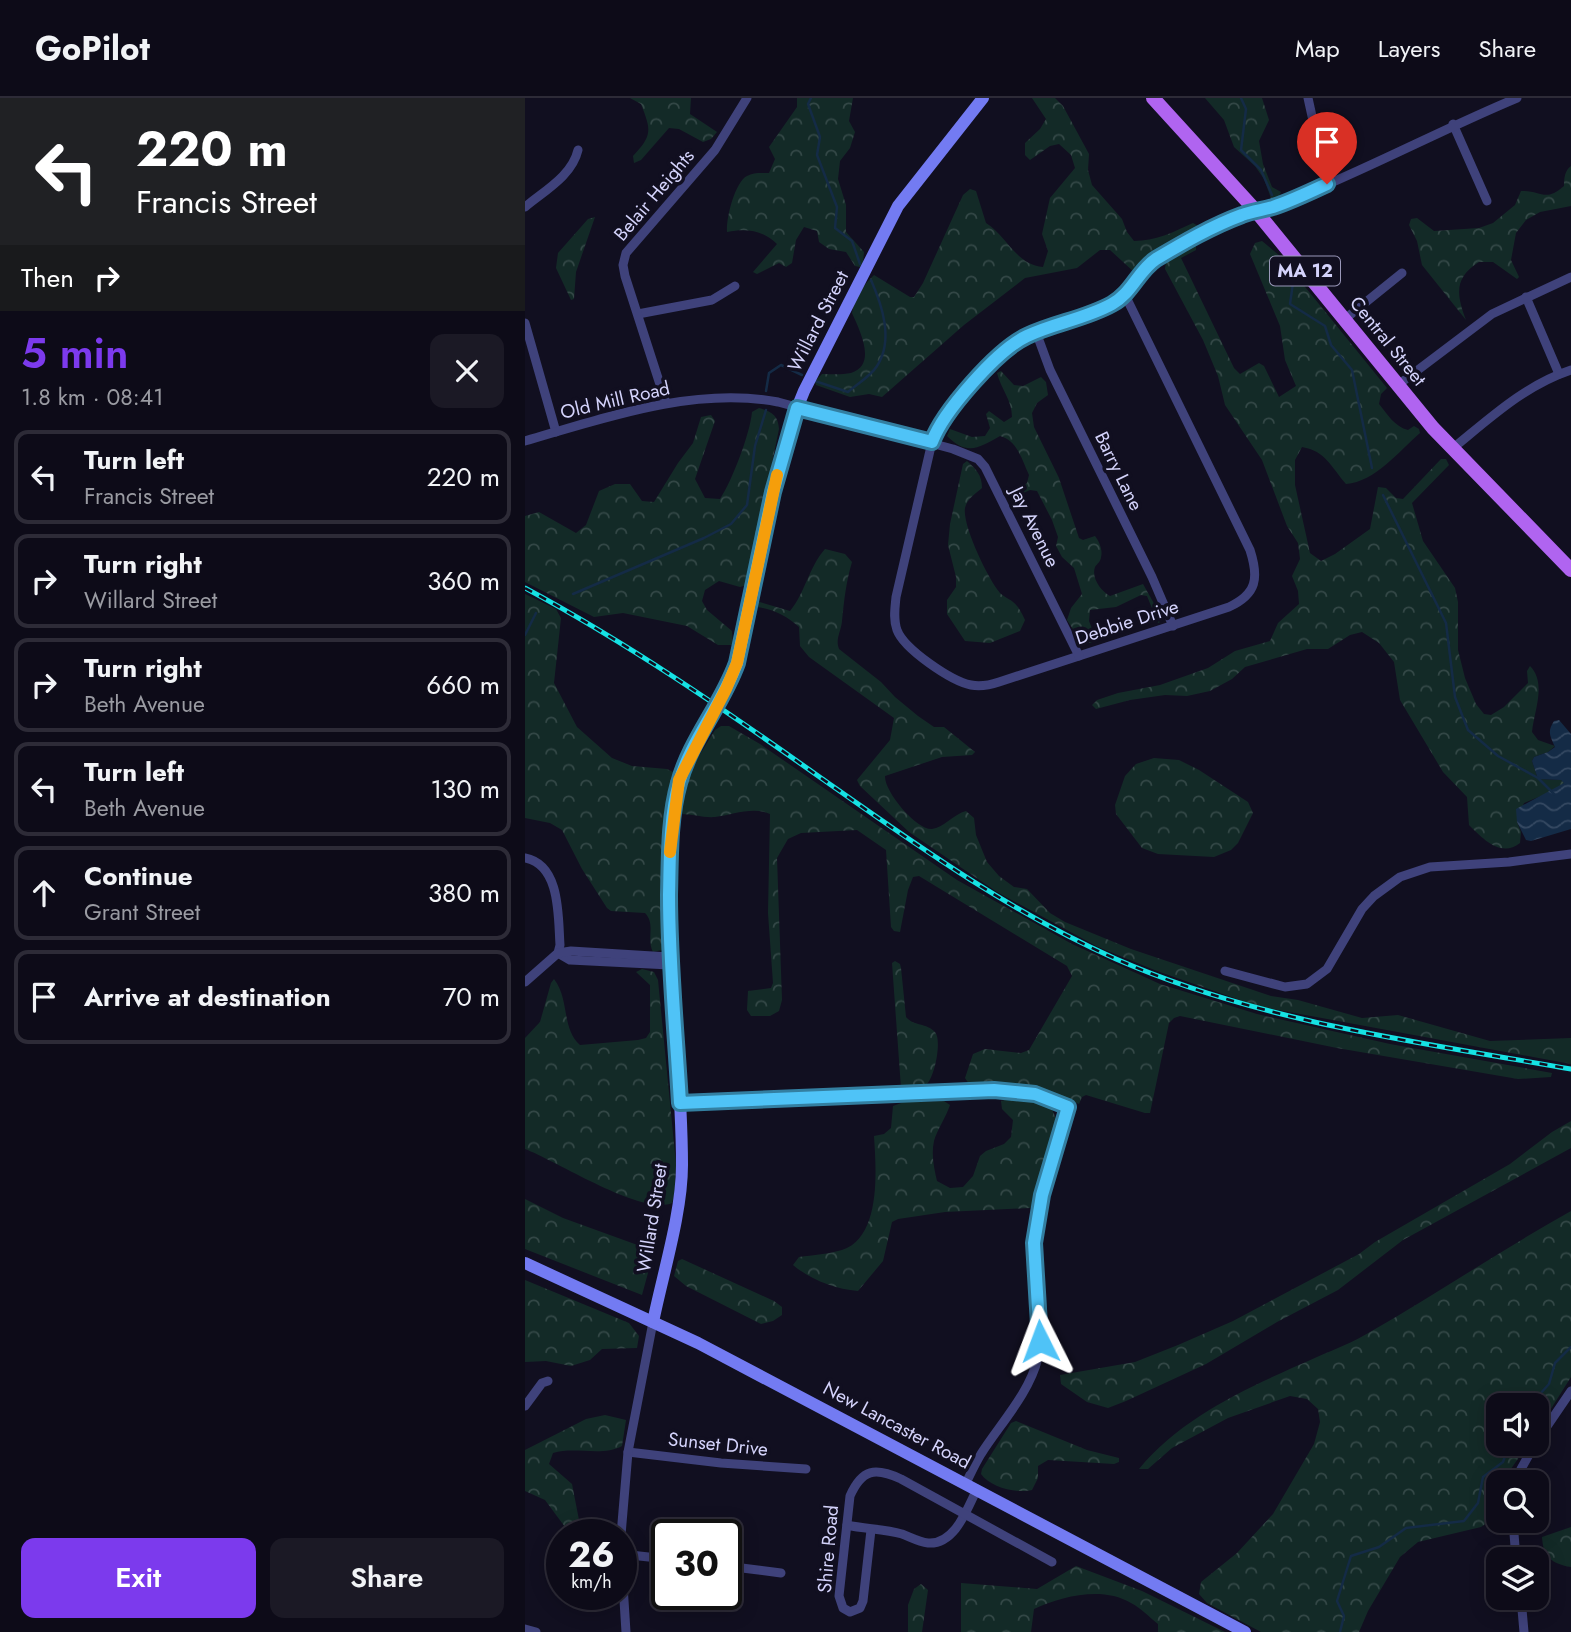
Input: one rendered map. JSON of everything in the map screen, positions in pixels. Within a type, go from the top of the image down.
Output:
[{"type":"main road","name":"Central Street","points":[[1153,98],[1256,211],[1452,449],[1571,570]]},
{"type":"street","name":"Belair Heights","points":[[666,403],[625,276],[624,258],[653,220],[715,150],[747,98]]},
{"type":"street","name":"Willard Street","points":[[622,1519],[628,1452],[682,1168],[670,961],[669,862],[679,780],[737,663],[773,492],[797,408],[898,206],[983,98]]},
{"type":"street","points":[[1308,98],[1327,184]]},
{"type":"street","points":[[1125,295],[1154,261],[1213,228],[1274,207],[1453,124],[1517,98]]},
{"type":"street","points":[[1453,124],[1487,201]]},
{"type":"street","points":[[525,207],[566,173],[575,161],[578,150]]},
{"type":"street","points":[[1345,319],[1402,272]]},
{"type":"street","points":[[1398,385],[1482,321],[1571,277]]},
{"type":"street","points":[[638,314],[712,300],[735,286]]},
{"type":"street","name":"Debbie Drive","points":[[1125,295],[1246,542],[1255,567],[1253,585],[1244,598],[1229,607],[999,682],[979,686],[952,678],[915,652],[902,639],[895,622],[895,603],[932,442],[939,425],[1005,350],[1035,332],[1100,310],[1125,295]]},
{"type":"street","points":[[1526,297],[1559,374]]},
{"type":"street","points":[[525,323],[556,432]]},
{"type":"street","name":"Barry Lane","points":[[1035,332],[1050,370],[1152,577],[1173,626]]},
{"type":"street","points":[[525,364],[536,361]]},
{"type":"street","points":[[1452,449],[1527,390],[1571,370]]},
{"type":"street","name":"Old Mill Road","points":[[525,441],[666,403],[761,400],[932,442]]},
{"type":"street","name":"Jay Avenue","points":[[932,442],[968,455],[985,467],[1079,656]]},
{"type":"street","points":[[1225,971],[1285,987],[1307,984],[1327,969],[1362,909],[1374,895],[1400,877],[1430,867],[1509,862],[1571,854]]},
{"type":"street","points":[[525,858],[543,866],[552,887],[557,902],[560,945],[558,953]]},
{"type":"street","points":[[525,982],[558,953],[571,951],[670,961]]},
{"type":"street","points":[[680,1103],[994,1090],[1035,1094],[1068,1107],[1042,1195],[1034,1243],[1040,1325],[1038,1359],[1026,1388],[980,1456],[964,1514],[947,1538],[937,1542],[926,1543],[899,1533],[847,1525]]},
{"type":"street","name":"New Lancaster Road","points":[[525,1263],[739,1364],[1245,1632]]},
{"type":"street","points":[[525,1406],[542,1383],[548,1381]]},
{"type":"street","points":[[1549,1424],[1571,1391]]},
{"type":"street","name":"Sunset Drive","points":[[628,1452],[721,1463],[806,1469]]},
{"type":"street","name":"Shire Road","points":[[871,1530],[863,1601],[860,1608],[849,1612],[843,1608],[839,1596],[850,1496],[862,1476],[872,1472],[901,1479],[1052,1562]]},
{"type":"street","points":[[742,1568],[781,1573]]},
{"type":"street","points":[[625,1610],[626,1632]]},
{"type":"street","points":[[1522,1610],[1524,1632]]},
{"type":"street","points":[[525,1629],[536,1632]]},
{"type":"green space","points":[[630,98],[691,98],[690,114],[717,132],[711,139],[703,142],[679,129],[669,128],[641,160],[634,163],[633,156],[647,137],[648,126],[641,104]]},
{"type":"green space","points":[[797,98],[853,98],[849,121],[855,132],[850,148],[840,161],[838,179],[846,205],[846,232],[864,252],[863,263],[860,267],[855,266],[846,252],[829,249],[819,242],[817,231],[804,227],[796,240],[792,263],[786,267],[779,263],[757,274],[753,272],[777,244],[754,231],[727,232],[730,210],[739,185],[747,176],[769,173],[775,159],[769,147],[797,107]]},
{"type":"green space","points":[[1032,98],[1055,98],[1063,106],[1089,154],[1088,170],[1092,185],[1122,219],[1134,241],[1157,238],[1193,223],[1198,226],[1198,230],[1149,256],[1134,272],[1110,250],[1100,250],[1077,268],[1025,278],[964,325],[882,397],[869,394],[850,397],[816,385],[815,381],[822,374],[847,374],[859,369],[864,362],[864,346],[852,313],[860,292],[874,275],[914,297],[963,195],[970,189],[976,191],[986,223],[1019,256],[1043,267],[1048,251],[1042,234],[1050,198],[1075,168],[1071,155],[1059,144],[1050,146],[1030,160],[1025,155],[1025,143],[1046,119]]},
{"type":"green space","points":[[1205,98],[1262,98],[1269,120],[1259,141],[1263,164],[1272,187],[1281,192],[1278,198],[1272,201],[1264,179],[1255,166],[1234,147],[1224,120]]},
{"type":"green space","points":[[1571,166],[1571,206],[1540,212],[1526,220],[1516,233],[1511,260],[1519,277],[1517,279],[1493,262],[1479,262],[1465,274],[1459,295],[1466,320],[1422,265],[1417,241],[1409,225],[1411,219],[1417,218],[1434,231],[1479,228],[1493,223],[1515,205],[1521,191],[1547,195],[1558,191],[1564,186],[1565,174]]},
{"type":"green space","points":[[595,217],[576,272],[574,299],[571,300],[556,268],[558,253],[588,219]]},
{"type":"green space","points":[[1262,241],[1280,256],[1387,388],[1381,394],[1379,404],[1388,416],[1403,428],[1408,430],[1414,426],[1420,433],[1377,472],[1357,482],[1346,484],[1323,456],[1302,447],[1295,460],[1295,485],[1310,553],[1321,561],[1370,529],[1378,487],[1386,488],[1396,498],[1403,499],[1441,459],[1446,459],[1449,465],[1412,503],[1423,541],[1455,588],[1458,602],[1458,650],[1465,678],[1476,704],[1484,714],[1491,715],[1504,707],[1528,683],[1527,671],[1530,666],[1535,673],[1539,689],[1532,732],[1538,740],[1555,746],[1534,757],[1532,761],[1538,779],[1561,780],[1565,783],[1524,803],[1517,822],[1521,832],[1520,843],[1513,847],[1499,848],[1493,845],[1469,825],[1467,797],[1443,772],[1400,700],[1394,662],[1379,643],[1362,632],[1350,635],[1328,649],[1307,649],[1245,667],[1232,679],[1210,691],[1187,696],[1165,695],[1130,700],[1096,709],[1092,705],[1097,700],[1118,693],[1160,685],[1208,668],[1235,651],[1270,641],[1278,623],[1299,604],[1298,591],[1292,576],[1300,559],[1298,543],[1287,526],[1262,460],[1225,405],[1218,376],[1203,340],[1165,269],[1166,261],[1192,245],[1196,246],[1196,250],[1181,258],[1234,368],[1240,374],[1259,363],[1264,366],[1279,397],[1296,386],[1285,360],[1280,326],[1250,254],[1255,243]]},
{"type":"green space","points":[[1001,371],[1014,385],[1023,386],[1041,377],[1046,382],[1048,395],[1037,403],[1032,413],[1034,427],[1059,478],[1079,538],[1083,540],[1095,536],[1099,543],[1101,558],[1094,571],[1098,584],[1110,596],[1143,584],[1161,616],[1160,622],[1158,623],[1147,596],[1141,595],[1116,607],[1090,610],[1089,621],[1095,636],[1092,643],[1082,643],[1067,620],[1071,608],[1082,594],[1074,568],[1062,557],[1056,546],[1058,537],[1037,491],[1030,490],[1019,495],[1014,491],[1027,483],[1029,475],[1018,451],[1011,442],[1000,436],[979,447],[967,448],[947,436],[950,429],[972,437],[985,436],[990,428],[986,414],[989,411],[1004,422],[1012,417],[997,373]]},
{"type":"green space","points":[[759,408],[773,415],[779,429],[747,585],[740,587],[719,581],[705,590],[702,601],[707,610],[732,631],[733,645],[718,645],[687,626],[623,613],[594,617],[525,582],[525,516],[539,512],[576,533],[586,525],[599,491],[615,484],[630,484],[642,501],[654,502],[693,443],[701,417],[711,415],[715,421],[695,479],[705,498],[720,499],[740,457],[752,412]]},
{"type":"green space","points":[[967,461],[978,473],[982,488],[965,508],[972,539],[995,586],[1015,604],[1025,620],[1020,631],[990,643],[965,641],[947,614],[947,600],[956,587],[948,545],[950,524],[963,464]]},
{"type":"green space","points":[[825,549],[845,554],[852,562],[838,639],[839,649],[918,716],[934,727],[944,727],[975,752],[972,755],[942,757],[885,776],[895,800],[910,817],[925,828],[936,828],[966,811],[974,818],[976,835],[987,862],[999,876],[1014,887],[1027,889],[1050,913],[1065,922],[1131,949],[1271,996],[1298,1000],[1362,1018],[1398,1015],[1490,1041],[1571,1038],[1571,1064],[1257,1006],[1157,971],[1098,947],[997,892],[909,832],[860,786],[857,780],[890,740],[894,718],[809,657],[800,646],[799,627],[785,616],[757,607],[756,601],[790,611]]},
{"type":"green space","points":[[525,594],[556,609],[561,618],[554,683],[577,727],[612,758],[632,766],[667,769],[675,773],[669,807],[665,947],[662,950],[653,952],[650,922],[645,913],[611,911],[607,908],[582,869],[562,830],[550,823],[525,818]]},
{"type":"green space","points":[[721,726],[729,726],[760,744],[957,880],[1072,944],[1160,984],[1257,1014],[1390,1044],[1552,1073],[1551,1077],[1518,1079],[1337,1048],[1180,1016],[1169,1023],[1150,1113],[1086,1095],[1079,1104],[1050,1091],[1027,1086],[1004,1083],[981,1086],[969,1084],[965,1078],[973,1054],[985,1049],[1021,1053],[1029,1050],[1072,976],[1067,966],[919,876],[913,877],[908,890],[900,932],[894,931],[891,927],[886,850],[857,830],[801,833],[788,839],[777,858],[782,1000],[779,1011],[770,1016],[751,1016],[747,1010],[748,991],[771,988],[773,983],[768,913],[770,814],[757,811],[707,817],[681,814],[685,789],[692,770],[715,730]]},
{"type":"green space","points":[[1154,758],[1179,760],[1248,802],[1253,813],[1238,843],[1231,850],[1214,857],[1158,854],[1142,848],[1116,814],[1115,805],[1125,776],[1136,764]]},
{"type":"green space","points":[[895,961],[901,968],[906,1017],[932,1029],[937,1036],[938,1050],[933,1074],[927,1084],[918,1088],[901,1088],[892,963]]},
{"type":"green space","points":[[642,969],[654,972],[658,980],[676,1164],[672,1203],[658,1205],[621,1195],[525,1149],[525,1038],[540,1022],[551,983],[554,979],[559,987],[570,1030],[580,1045],[638,1040],[646,1038],[650,1032],[650,985],[636,972]]},
{"type":"green space","points":[[944,1101],[950,1105],[935,1137],[933,1151],[937,1181],[950,1188],[963,1187],[973,1176],[980,1156],[1004,1144],[1011,1137],[1013,1120],[1002,1109],[1001,1101],[1040,1101],[1047,1104],[1055,1116],[1057,1126],[1034,1204],[1030,1208],[945,1212],[898,1219],[892,1222],[883,1261],[858,1291],[824,1283],[793,1265],[799,1257],[842,1250],[855,1243],[864,1231],[874,1200],[874,1136],[884,1134],[891,1128],[893,1106],[904,1102]]},
{"type":"green space","points":[[1571,1121],[1571,1148],[1403,1240],[1338,1290],[1206,1364],[1108,1408],[1087,1402],[1061,1384],[1060,1375],[1135,1362],[1233,1321],[1359,1254],[1375,1242],[1510,1164]]},
{"type":"green space","points":[[525,1199],[563,1218],[654,1251],[642,1295],[525,1249]]},
{"type":"green space","points":[[1571,1211],[1571,1377],[1549,1412],[1549,1393],[1486,1393],[1486,1456],[1520,1456],[1510,1470],[1486,1470],[1486,1523],[1418,1542],[1400,1557],[1368,1611],[1359,1632],[1261,1632],[1207,1603],[1199,1594],[1201,1582],[1237,1553],[1273,1514],[1314,1444],[1320,1422],[1318,1409],[1307,1399],[1290,1396],[1228,1418],[1172,1448],[1148,1469],[1139,1469],[1177,1432],[1221,1403],[1364,1336]]},
{"type":"green space","points":[[682,1259],[774,1301],[782,1307],[782,1315],[761,1324],[686,1286],[674,1276],[678,1261]]},
{"type":"green space","points":[[525,1280],[629,1323],[639,1336],[637,1348],[602,1349],[590,1360],[571,1366],[546,1361],[525,1362]]},
{"type":"green space","points":[[605,1415],[626,1420],[622,1446],[606,1451],[570,1450],[553,1453],[549,1464],[572,1484],[579,1519],[559,1519],[545,1500],[525,1491],[525,1450],[586,1419]]},
{"type":"green space","points":[[1016,1421],[1087,1450],[1119,1458],[1119,1462],[1114,1464],[1048,1460],[1038,1466],[1038,1478],[1032,1490],[1019,1491],[997,1486],[985,1479],[981,1474],[982,1469],[1011,1423]]},
{"type":"green space","points":[[1571,1527],[1571,1567],[1550,1558],[1549,1547],[1544,1547],[1542,1537]]},
{"type":"green space","points":[[1076,1566],[1142,1591],[1225,1632],[1158,1632],[1158,1624],[1135,1605],[1120,1598],[1095,1594],[1057,1600],[1034,1609],[1031,1632],[961,1632],[961,1583],[1037,1589]]},
{"type":"green space","points":[[921,1584],[928,1590],[922,1632],[908,1632],[908,1605],[914,1589]]},
{"type":"water","points":[[1559,720],[1571,734],[1571,829],[1531,841],[1526,840],[1517,822],[1516,809],[1564,783],[1561,780],[1538,779],[1532,761],[1534,757],[1555,747],[1550,731],[1554,721]]},
{"type":"waterway","points":[[811,98],[808,104],[820,137],[817,155],[837,207],[835,228],[852,241],[860,264]]},
{"type":"waterway","points":[[1241,98],[1246,109],[1241,150],[1261,170],[1272,195]]},
{"type":"waterway","points":[[815,381],[848,392],[868,377],[877,366],[885,345],[885,323],[871,280]]},
{"type":"waterway","points":[[1293,283],[1290,304],[1325,326],[1331,345],[1352,370],[1372,468]]},
{"type":"waterway","points":[[766,391],[769,373],[781,365],[802,375]]},
{"type":"waterway","points":[[573,594],[731,524],[747,505],[755,446],[766,410]]},
{"type":"waterway","points":[[1383,495],[1446,623],[1455,697],[1468,730],[1498,756],[1538,778],[1554,794]]},
{"type":"waterway","points":[[525,635],[536,613]]},
{"type":"waterway","points":[[1541,1393],[1549,1384],[1555,1363],[1571,1347]]},
{"type":"waterway","points":[[1340,1632],[1344,1616],[1337,1601],[1351,1556],[1379,1547],[1406,1528],[1464,1521],[1478,1503],[1483,1477],[1503,1462],[1505,1456]]},
{"type":"railway","points":[[525,588],[676,678],[964,876],[1038,920],[1116,959],[1226,999],[1340,1028],[1571,1069]]},
{"type":"slow traffic","points":[[670,852],[679,780],[719,705],[737,663],[777,475]]},
{"type":"route","points":[[1040,1341],[1034,1243],[1042,1195],[1068,1107],[1035,1094],[994,1090],[680,1103],[669,957],[669,862],[679,780],[719,705],[737,663],[773,492],[797,408],[932,442],[939,425],[952,408],[1013,343],[1117,301],[1131,289],[1148,265],[1213,228],[1243,215],[1274,207],[1327,184]]}]
